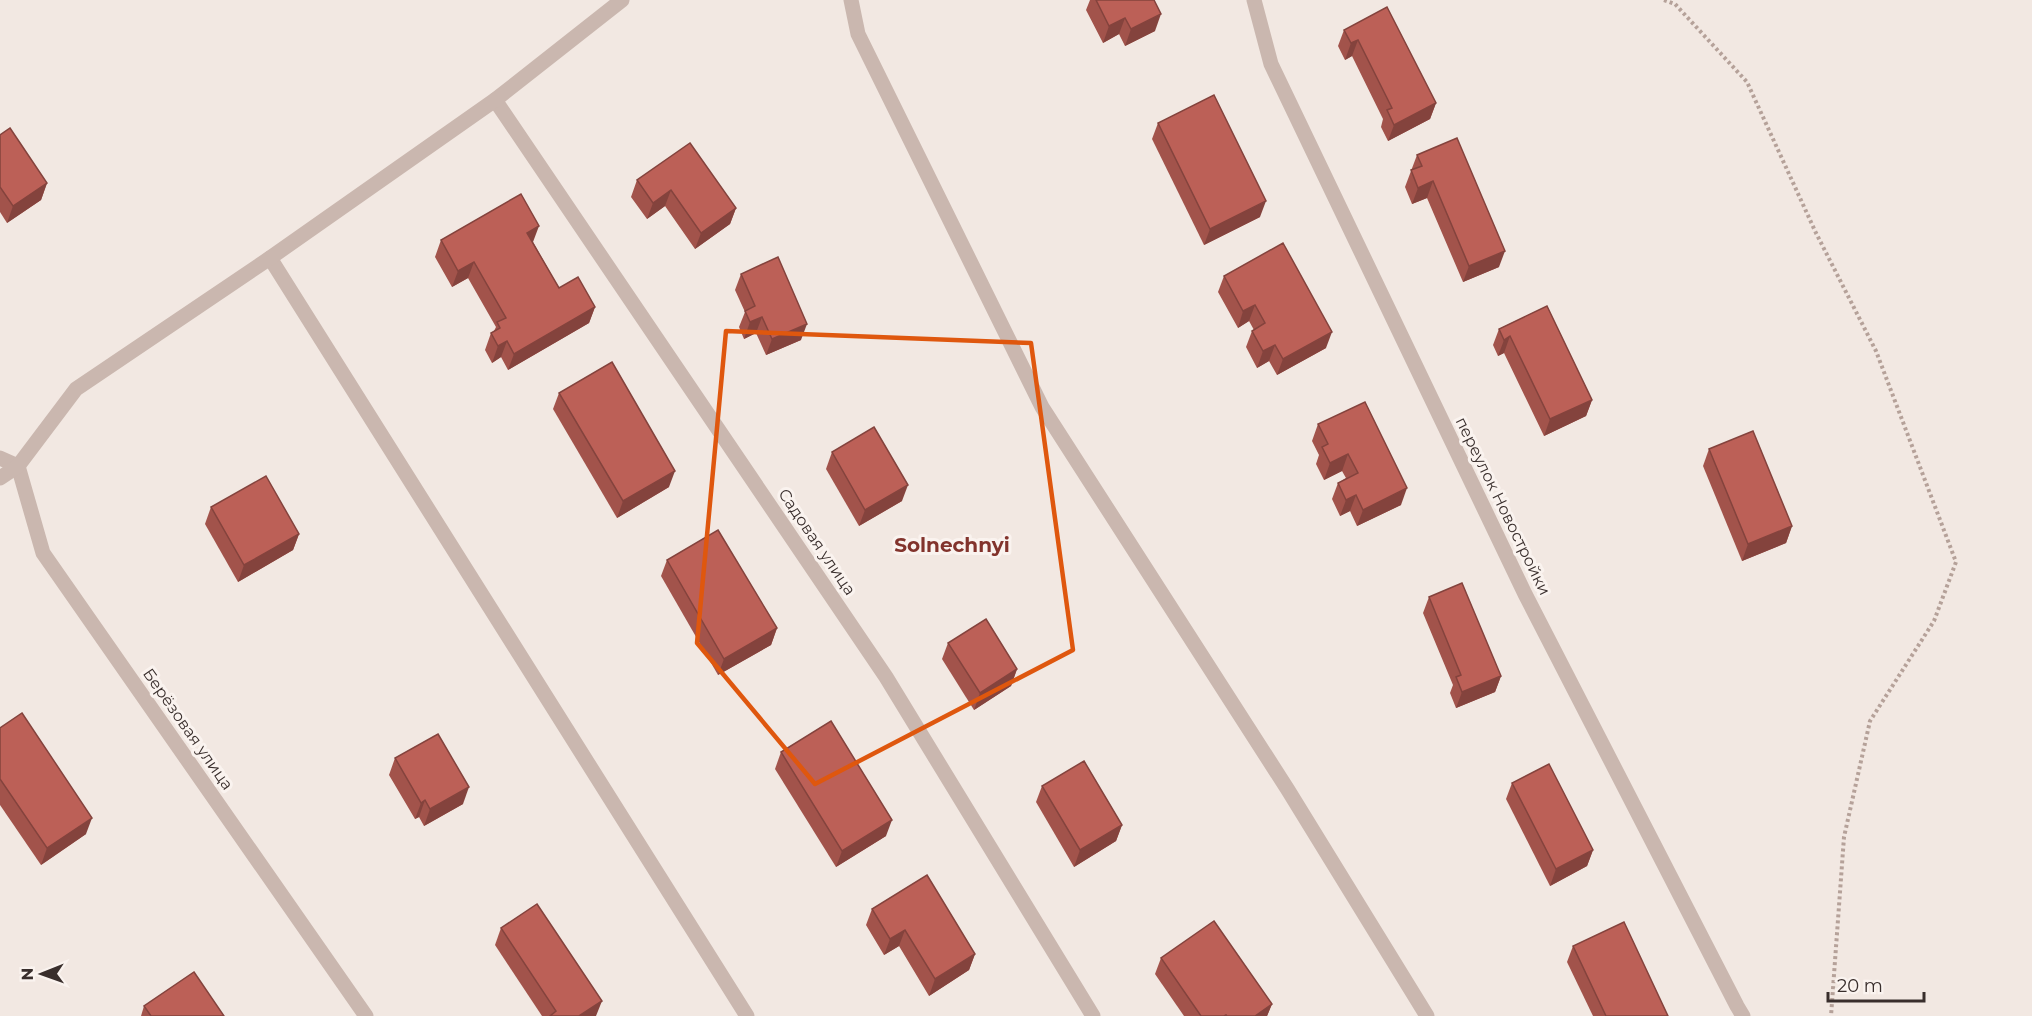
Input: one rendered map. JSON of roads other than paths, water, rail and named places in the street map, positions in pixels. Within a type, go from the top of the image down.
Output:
[{"type":"street","points":[[0,478],[18,466],[76,389],[270,258],[495,100],[622,0]]},
{"type":"street","points":[[851,0],[858,34],[1042,407],[1288,790],[1427,1016]]},
{"type":"street","name":"переулок Новостройки","points":[[1254,0],[1271,64],[1520,584],[1743,1016]]},
{"type":"street","name":"Садовая улица","points":[[495,100],[886,677],[1093,1016]]},
{"type":"street","points":[[270,258],[747,1016]]},
{"type":"street","points":[[0,458],[18,466]]},
{"type":"street","name":"Берёзовая улица","points":[[18,466],[43,553],[366,1016]]},
{"type":"district","name":"Solnechnyi","points":[[952,545]]}]
